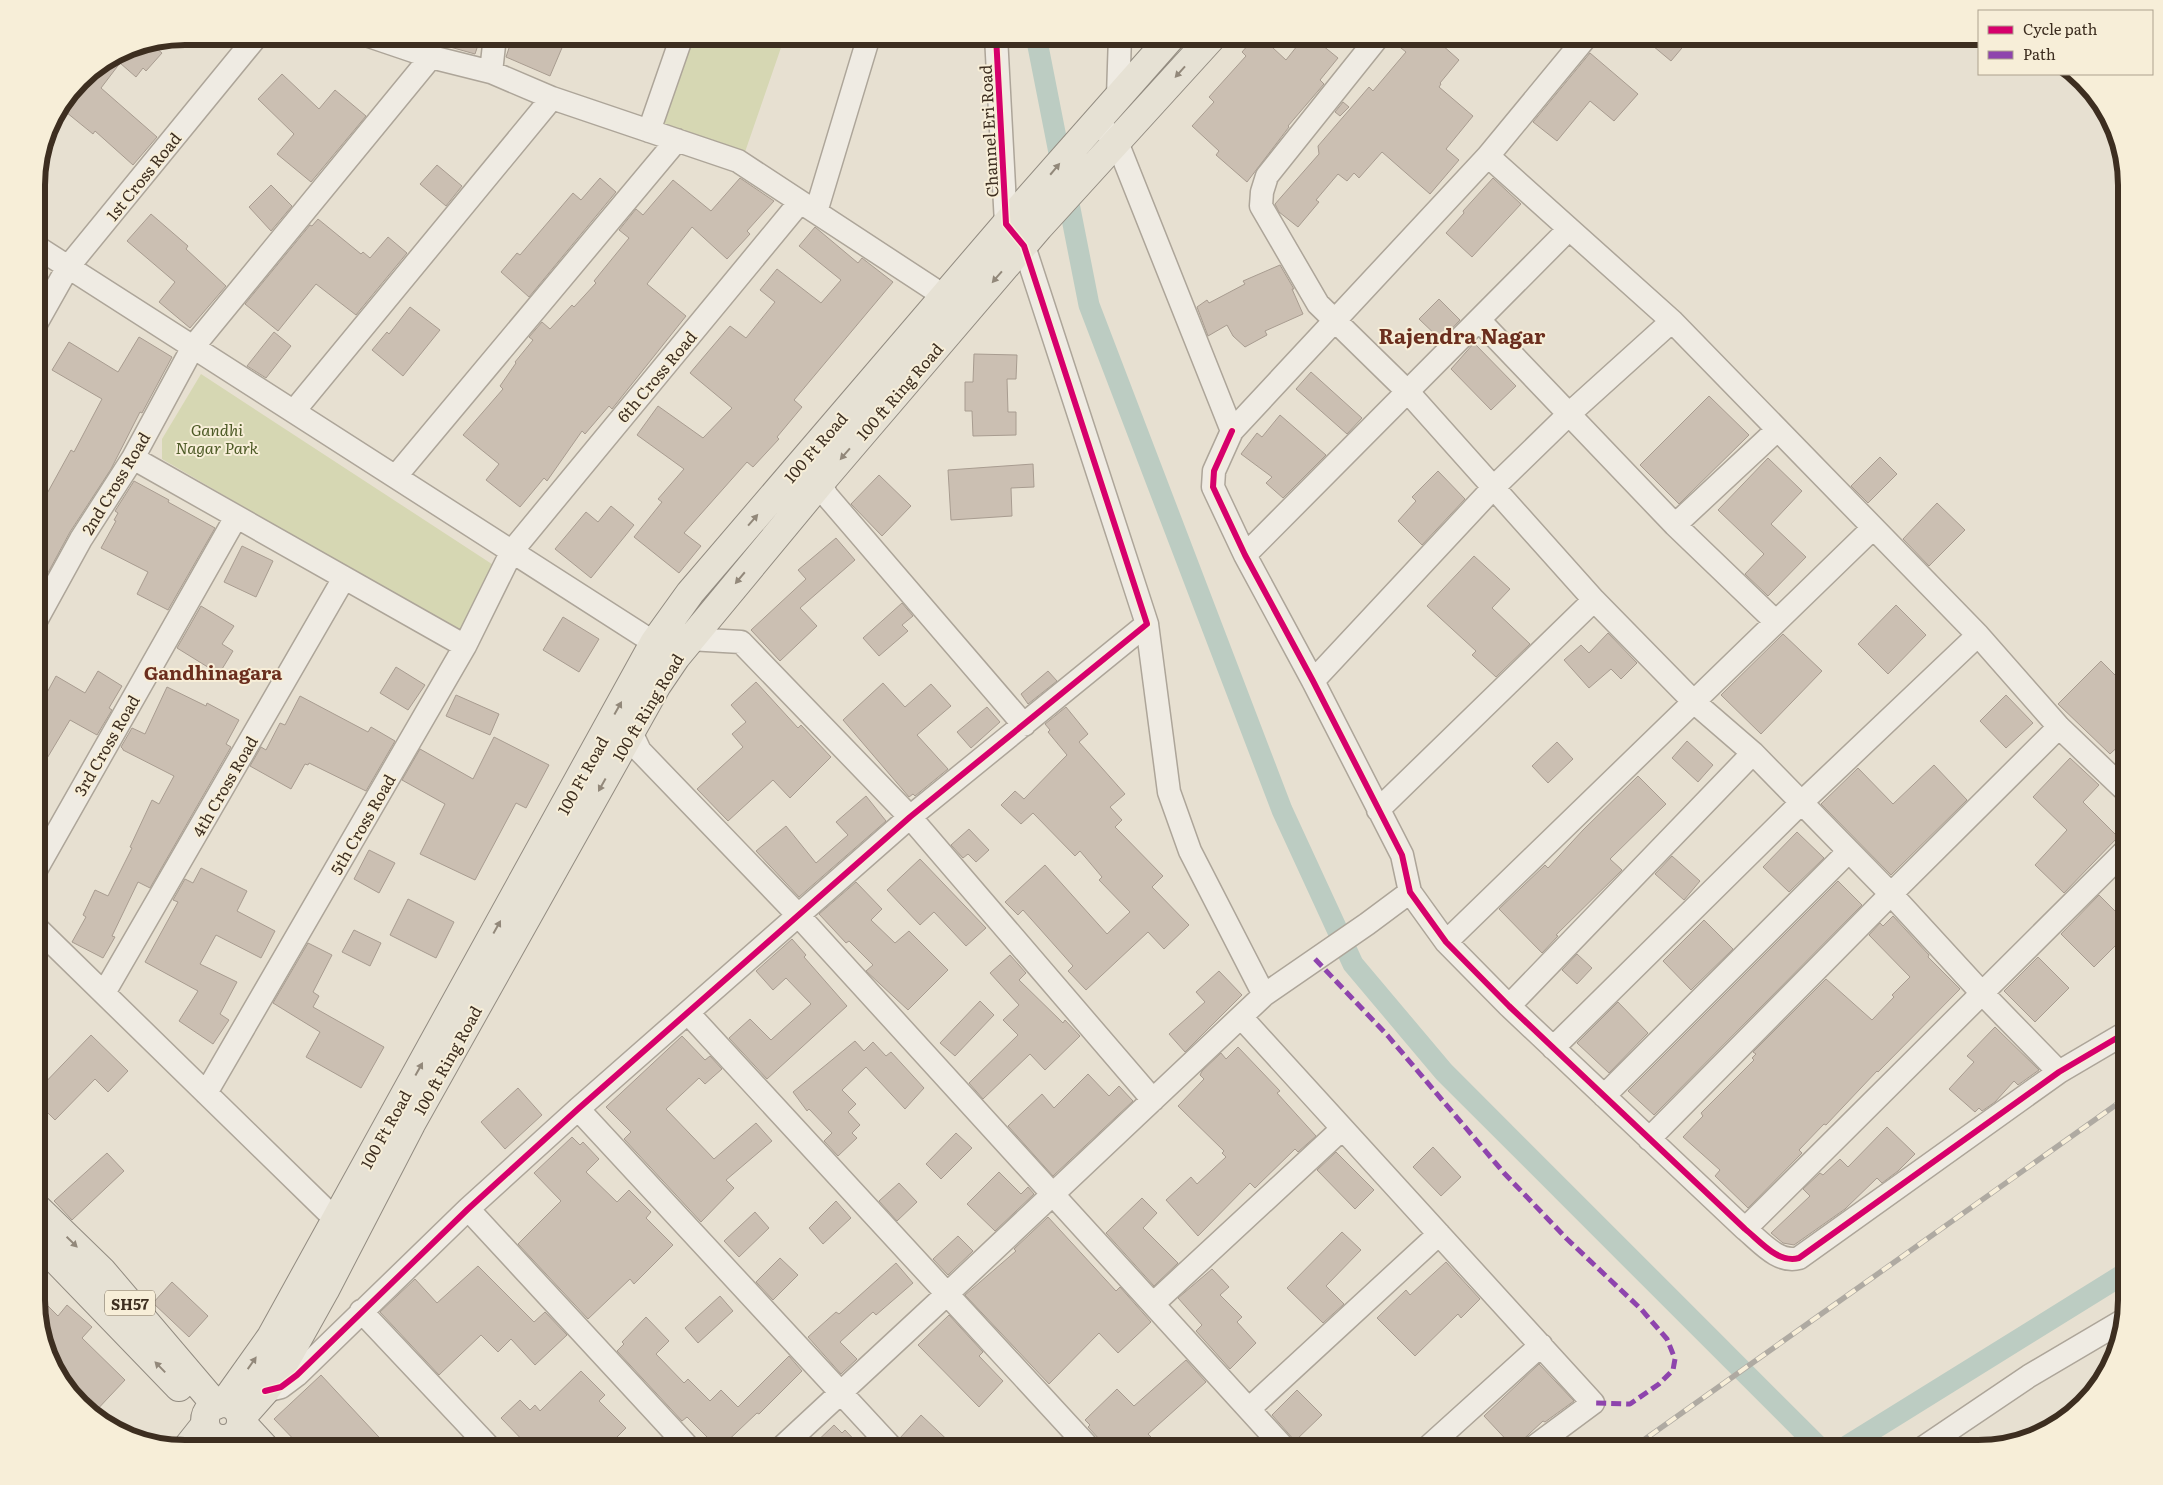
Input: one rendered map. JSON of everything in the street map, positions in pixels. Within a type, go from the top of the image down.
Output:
[{"type":"main road","points":[[1023,226],[1096,121],[1164,45]]},
{"type":"main road","name":"100 ft Ring Road","points":[[222,1426],[265,1391],[282,1367],[325,1290],[411,1124],[657,684],[671,641],[820,484],[1023,226],[1110,150],[1205,45]]},
{"type":"main road","name":"100 Ft Road","points":[[200,1440],[222,1426],[335,1218],[671,641],[690,593],[944,296],[1023,226]]},
{"type":"main road","name":"SH57","points":[[45,1219],[93,1280],[222,1426],[249,1440]]},
{"type":"main road","name":"SH57","points":[[45,1246],[93,1280]]},
{"type":"street","name":"1st Cross Road","points":[[45,307],[68,267],[250,45]]},
{"type":"street","points":[[396,45],[431,57],[491,72],[552,98],[738,161],[944,296]]},
{"type":"street","points":[[491,72],[494,45]]},
{"type":"street","points":[[648,131],[679,45]]},
{"type":"street","points":[[808,206],[866,45]]},
{"type":"street","name":"Channel Eri Road","points":[[997,45],[1023,226],[1147,624],[1170,792],[1190,852],[1264,995]]},
{"type":"street","points":[[1118,96],[1120,45]]},
{"type":"street","points":[[1372,45],[1267,176],[1262,192],[1261,206],[1318,304],[1408,392],[1594,600],[1694,702],[1753,753],[1802,802],[2059,1072]]},
{"type":"street","points":[[1580,45],[1488,156],[1232,431],[1214,471],[1213,487],[1246,555],[1402,855],[1410,892],[1446,942],[1509,1006],[1745,1229],[1786,1260],[1799,1258],[2059,1072],[2118,1037]]},
{"type":"street","name":"2nd Cross Road","points":[[45,603],[81,539],[133,458],[193,347],[431,57]]},
{"type":"street","points":[[294,411],[552,98]]},
{"type":"street","points":[[1096,121],[1232,431]]},
{"type":"street","points":[[396,476],[677,140]]},
{"type":"street","points":[[1488,156],[1672,321],[1978,635],[2059,727],[2118,783]]},
{"type":"street","name":"6th Cross Road","points":[[512,551],[808,206]]},
{"type":"street","points":[[1246,555],[1569,229]]},
{"type":"street","points":[[45,253],[512,551],[671,641],[742,642],[910,817],[1153,1100]]},
{"type":"street","points":[[1480,320],[1675,525],[1776,622]]},
{"type":"street","points":[[1313,681],[1493,488],[1569,414],[1672,321]]},
{"type":"street","points":[[1675,525],[1777,430]]},
{"type":"street","points":[[133,458],[465,646]]},
{"type":"street","points":[[820,484],[833,503],[1024,725]]},
{"type":"street","name":"3rd Cross Road","points":[[45,852],[236,517]]},
{"type":"street","points":[[1446,942],[1873,528]]},
{"type":"street","name":"5th Cross Road","points":[[206,1093],[465,646],[512,551]]},
{"type":"street","name":"4th Cross Road","points":[[104,993],[344,578]]},
{"type":"street","points":[[1378,810],[1594,600]]},
{"type":"street","points":[[265,1391],[281,1387],[297,1375],[468,1209],[578,1109],[910,817],[1147,624]]},
{"type":"street","points":[[1553,1048],[1802,802],[1978,635]]},
{"type":"street","points":[[1649,1139],[2059,727]]},
{"type":"street","points":[[631,732],[640,751],[798,915],[1277,1440]]},
{"type":"street","points":[[1509,1006],[1753,753]]},
{"type":"street","points":[[1604,1096],[1849,851]]},
{"type":"street","points":[[1745,1229],[1981,992],[2118,858]]},
{"type":"street","points":[[790,1440],[1053,1195],[1264,995],[1368,924],[1410,892]]},
{"type":"street","points":[[45,937],[335,1218]]},
{"type":"street","points":[[688,1013],[1082,1440]]},
{"type":"street","points":[[1242,1017],[1593,1403],[1543,1440]]},
{"type":"street","points":[[578,1109],[885,1440]]},
{"type":"street","points":[[1153,1304],[1342,1129]]},
{"type":"street","points":[[468,1209],[682,1440]]},
{"type":"street","points":[[1249,1409],[1439,1234]]},
{"type":"street","points":[[361,1311],[483,1440]]},
{"type":"street","points":[[1934,1440],[2029,1376],[2116,1325]]},
{"type":"street","points":[[1436,1440],[1541,1346]]},
{"type":"green space","points":[[690,45],[782,45],[745,152],[661,123]]},
{"type":"green space","name":"Gandhi Nagar Park","points":[[201,374],[501,570],[471,640],[162,459],[162,439]]},
{"type":"building","points":[[443,45],[478,45],[475,54]]},
{"type":"building","points":[[510,45],[563,45],[550,76],[506,57]]},
{"type":"building","points":[[1248,45],[1270,45],[1286,60],[1298,45],[1322,45],[1338,58],[1320,80],[1324,84],[1288,126],[1247,182],[1216,155],[1219,151],[1192,126],[1214,102],[1209,97],[1246,56],[1242,52]]},
{"type":"building","points":[[1397,45],[1442,45],[1459,60],[1440,83],[1439,87],[1473,116],[1446,149],[1459,160],[1430,194],[1382,152],[1359,178],[1354,173],[1347,181],[1338,174],[1316,200],[1319,202],[1298,227],[1279,212],[1275,204],[1319,154],[1318,146],[1369,87],[1373,91],[1406,52]]},
{"type":"building","points":[[1652,45],[1684,45],[1671,61]]},
{"type":"building","points":[[156,48],[162,53],[146,71],[143,68],[136,77],[120,63],[101,88],[157,137],[133,165],[95,131],[93,134],[66,112],[74,100],[86,86],[115,64],[140,52]]},
{"type":"building","points":[[1590,53],[1638,94],[1614,121],[1590,101],[1557,141],[1533,122]]},
{"type":"building","points":[[282,74],[319,109],[335,90],[366,116],[311,182],[277,154],[294,134],[258,99]]},
{"type":"building","points":[[1343,102],[1349,107],[1340,116],[1335,112]]},
{"type":"building","points":[[437,165],[462,186],[446,206],[420,184]]},
{"type":"building","points":[[600,178],[616,192],[529,297],[501,272],[517,253],[520,255],[573,193],[581,200]]},
{"type":"building","points":[[740,178],[774,201],[747,231],[750,234],[727,259],[692,227],[647,284],[686,316],[612,409],[609,406],[585,434],[582,431],[547,481],[544,478],[520,507],[486,480],[499,464],[463,435],[503,389],[500,386],[515,362],[533,340],[529,337],[542,322],[550,329],[596,283],[594,281],[629,238],[619,230],[636,209],[643,215],[673,180],[711,211]]},
{"type":"building","points":[[1493,178],[1521,204],[1472,257],[1446,233]]},
{"type":"building","points":[[271,185],[292,206],[271,231],[249,207]]},
{"type":"building","points":[[151,214],[188,246],[186,249],[226,286],[190,328],[159,302],[175,282],[127,241]]},
{"type":"building","points":[[318,219],[361,254],[363,252],[370,258],[388,237],[407,253],[356,315],[316,284],[278,331],[245,304],[310,225],[312,226]]},
{"type":"building","points":[[815,227],[858,263],[862,258],[893,282],[794,400],[802,407],[777,437],[779,439],[753,467],[747,462],[684,533],[701,546],[679,573],[634,537],[662,502],[658,499],[684,469],[637,435],[658,406],[703,438],[732,408],[690,373],[730,326],[746,338],[775,302],[760,290],[777,269],[821,303],[841,280],[799,246]]},
{"type":"building","points":[[1280,265],[1294,289],[1292,289],[1303,314],[1265,331],[1267,335],[1245,347],[1233,336],[1227,325],[1208,336],[1197,307],[1207,300],[1209,303],[1245,284],[1243,281]]},
{"type":"building","points":[[1439,299],[1460,320],[1441,340],[1419,319]]},
{"type":"building","points":[[410,307],[440,330],[403,376],[372,350],[387,332],[389,334]]},
{"type":"building","points":[[274,332],[291,346],[266,378],[247,366]]},
{"type":"building","points":[[139,337],[172,357],[142,413],[140,412],[111,469],[70,532],[45,578],[45,497],[71,450],[74,452],[102,399],[52,370],[69,342],[118,372]]},
{"type":"building","points":[[1474,343],[1516,386],[1491,410],[1451,369]]},
{"type":"building","points":[[974,354],[1017,355],[1016,379],[1007,379],[1008,412],[1016,412],[1016,435],[973,436],[972,411],[965,411],[965,382],[973,382]]},
{"type":"building","points":[[1311,372],[1362,418],[1347,434],[1296,389]]},
{"type":"building","points":[[1709,396],[1749,435],[1679,504],[1640,465]]},
{"type":"building","points":[[1280,415],[1326,455],[1283,498],[1266,483],[1272,477],[1241,454],[1257,433],[1262,437]]},
{"type":"building","points":[[1880,457],[1897,474],[1868,503],[1851,486]]},
{"type":"building","points":[[1768,458],[1802,491],[1771,524],[1806,557],[1768,596],[1745,574],[1764,554],[1718,510]]},
{"type":"building","points":[[1033,464],[1034,487],[1011,488],[1012,516],[951,520],[948,470]]},
{"type":"building","points":[[1438,471],[1465,499],[1422,545],[1398,521],[1416,501],[1412,497]]},
{"type":"building","points":[[879,475],[911,506],[882,536],[851,504]]},
{"type":"building","points":[[134,481],[215,528],[168,610],[137,594],[148,572],[101,548],[116,521],[114,520],[118,513],[115,511]]},
{"type":"building","points":[[1937,503],[1965,530],[1929,566],[1903,539]]},
{"type":"building","points":[[611,506],[634,525],[591,578],[555,549],[586,512],[598,522]]},
{"type":"building","points":[[836,538],[855,560],[800,608],[817,626],[780,661],[751,630],[806,579],[798,570]]},
{"type":"building","points":[[242,546],[273,561],[256,597],[224,582]]},
{"type":"building","points":[[1474,556],[1510,589],[1492,608],[1530,644],[1496,677],[1472,655],[1476,651],[1427,606]]},
{"type":"building","points":[[902,603],[913,616],[902,625],[908,631],[879,656],[863,638]]},
{"type":"building","points":[[1896,605],[1926,635],[1888,674],[1858,644]]},
{"type":"building","points":[[201,606],[234,626],[222,644],[233,651],[219,674],[177,648]]},
{"type":"building","points":[[563,617],[599,639],[579,672],[543,650]]},
{"type":"building","points":[[1608,633],[1637,663],[1621,679],[1611,669],[1589,688],[1564,660],[1581,645],[1589,653]]},
{"type":"building","points":[[1783,634],[1822,671],[1761,734],[1721,695]]},
{"type":"building","points":[[2101,661],[2118,678],[2118,746],[2110,754],[2058,704]]},
{"type":"building","points":[[396,667],[425,685],[408,710],[380,693]]},
{"type":"building","points":[[98,671],[122,686],[109,708],[112,710],[97,735],[70,720],[45,762],[45,696],[56,676],[85,693]]},
{"type":"building","points":[[1048,671],[1057,681],[1028,704],[1021,694]]},
{"type":"building","points":[[756,682],[798,728],[801,725],[831,757],[790,798],[773,780],[728,821],[697,789],[743,747],[732,734],[746,722],[731,705]]},
{"type":"building","points":[[883,683],[905,707],[931,684],[951,706],[917,735],[948,769],[915,796],[913,794],[909,797],[843,720]]},
{"type":"building","points":[[167,687],[206,706],[207,703],[239,720],[226,744],[231,747],[150,888],[138,882],[112,936],[115,937],[103,958],[72,942],[86,917],[83,915],[95,890],[108,896],[132,848],[130,847],[152,800],[159,804],[174,776],[123,750],[121,747],[132,728],[145,734]]},
{"type":"building","points":[[456,695],[499,714],[490,735],[446,716]]},
{"type":"building","points":[[2006,695],[2033,723],[2006,748],[1980,721]]},
{"type":"building","points":[[300,696],[368,732],[371,727],[395,741],[366,791],[309,763],[308,765],[305,764],[291,789],[250,766],[261,747],[266,750],[280,723],[285,725]]},
{"type":"building","points":[[987,707],[1000,722],[971,748],[957,732]]},
{"type":"building","points":[[1066,707],[1088,734],[1079,742],[1125,794],[1110,807],[1122,820],[1115,827],[1163,876],[1152,887],[1189,925],[1164,949],[1148,932],[1086,990],[1068,971],[1073,966],[1023,910],[1018,915],[1005,902],[1045,865],[1107,934],[1130,912],[1099,880],[1102,877],[1080,851],[1075,856],[1033,813],[1021,824],[1001,805],[1015,791],[1024,799],[1067,755],[1048,732],[1050,730],[1045,724]]},
{"type":"building","points":[[494,737],[549,765],[526,808],[516,803],[475,880],[420,854],[445,804],[402,780],[420,749],[473,779]]},
{"type":"building","points":[[1687,741],[1713,765],[1698,782],[1672,758]]},
{"type":"building","points":[[1557,742],[1573,759],[1548,783],[1532,766]]},
{"type":"building","points":[[2070,758],[2099,785],[2083,802],[2118,837],[2064,893],[2035,865],[2067,830],[2033,797]]},
{"type":"building","points":[[1934,765],[1967,800],[1891,875],[1821,804],[1858,768],[1893,804]]},
{"type":"building","points":[[1638,776],[1666,804],[1610,859],[1622,870],[1556,935],[1558,936],[1542,953],[1499,909],[1545,865],[1548,868],[1583,830]]},
{"type":"building","points":[[866,796],[886,821],[799,897],[756,851],[786,826],[816,863],[848,835],[836,822]]},
{"type":"building","points":[[969,829],[989,850],[976,862],[968,854],[963,858],[951,845]]},
{"type":"building","points":[[1797,832],[1824,858],[1789,892],[1763,867]]},
{"type":"building","points":[[369,850],[395,863],[379,893],[354,879]]},
{"type":"building","points":[[1672,856],[1700,881],[1684,900],[1655,874]]},
{"type":"building","points":[[920,859],[986,928],[966,946],[934,912],[920,925],[887,890]]},
{"type":"building","points":[[201,868],[247,891],[237,911],[275,931],[261,958],[216,935],[200,964],[237,982],[220,1014],[229,1020],[213,1044],[179,1021],[198,991],[145,962],[178,902],[173,900],[185,879],[193,883]]},
{"type":"building","points":[[1838,881],[1862,905],[1654,1115],[1628,1091]]},
{"type":"building","points":[[856,882],[882,909],[871,920],[895,943],[909,931],[948,970],[908,1010],[866,971],[873,965],[849,941],[846,943],[819,914]]},
{"type":"building","points":[[2099,895],[2118,914],[2118,943],[2094,967],[2061,934]]},
{"type":"building","points":[[408,899],[454,922],[436,958],[390,935]]},
{"type":"building","points":[[1893,916],[1929,955],[1928,957],[1960,989],[1877,1071],[1826,1125],[1824,1124],[1799,1150],[1802,1153],[1748,1208],[1715,1176],[1720,1170],[1683,1137],[1703,1116],[1701,1113],[1754,1060],[1752,1058],[1756,1054],[1753,1052],[1826,979],[1872,1020],[1894,997],[1892,995],[1910,977],[1869,935],[1880,923],[1883,926]]},
{"type":"building","points":[[1704,920],[1733,949],[1691,990],[1663,961]]},
{"type":"building","points":[[354,930],[381,943],[370,966],[342,952]]},
{"type":"building","points":[[792,939],[806,955],[804,957],[847,1006],[767,1079],[729,1038],[750,1019],[771,1040],[811,1004],[786,978],[773,990],[756,971]]},
{"type":"building","points":[[308,943],[332,955],[313,992],[319,996],[313,1007],[384,1047],[361,1088],[306,1057],[320,1032],[273,1003]]},
{"type":"building","points":[[1577,954],[1592,968],[1577,984],[1562,970]]},
{"type":"building","points":[[1010,955],[1026,973],[1019,980],[1063,1023],[1065,1020],[1080,1036],[1045,1070],[1030,1054],[983,1099],[969,1083],[1018,1035],[1003,1020],[1019,1005],[990,973]]},
{"type":"building","points":[[2038,957],[2069,988],[2035,1022],[2004,991]]},
{"type":"building","points":[[1219,971],[1242,995],[1185,1052],[1169,1034],[1205,1002],[1196,992]]},
{"type":"building","points":[[980,1001],[994,1015],[955,1056],[940,1043]]},
{"type":"building","points":[[1618,1002],[1648,1033],[1609,1073],[1577,1043]]},
{"type":"building","points":[[1995,1027],[2039,1070],[2018,1085],[2014,1081],[1995,1102],[1982,1111],[1979,1108],[1975,1112],[1949,1089],[1974,1062],[1967,1056]]},
{"type":"building","points":[[91,1035],[128,1071],[108,1092],[95,1079],[55,1120],[45,1110],[45,1083]]},
{"type":"building","points":[[682,1036],[705,1060],[710,1056],[722,1069],[705,1084],[699,1078],[666,1109],[714,1159],[756,1123],[772,1141],[726,1180],[734,1188],[701,1222],[624,1139],[631,1132],[606,1107]]},
{"type":"building","points":[[855,1041],[864,1051],[873,1042],[886,1056],[891,1052],[924,1088],[905,1109],[866,1067],[842,1090],[856,1104],[848,1112],[860,1125],[852,1133],[857,1138],[838,1156],[824,1141],[832,1133],[809,1109],[807,1111],[793,1092]]},
{"type":"building","points":[[1238,1047],[1280,1091],[1277,1093],[1316,1136],[1298,1152],[1295,1149],[1255,1188],[1250,1183],[1198,1236],[1166,1200],[1191,1177],[1197,1184],[1226,1157],[1222,1153],[1224,1151],[1178,1106],[1204,1079],[1200,1075],[1202,1071],[1221,1053],[1226,1059]]},
{"type":"building","points":[[1088,1074],[1109,1096],[1119,1086],[1133,1101],[1053,1176],[1008,1126],[1042,1094],[1054,1108]]},
{"type":"building","points":[[518,1088],[542,1115],[505,1149],[481,1122]]},
{"type":"building","points":[[1887,1127],[1915,1154],[1898,1171],[1882,1183],[1877,1178],[1845,1209],[1794,1245],[1783,1243],[1771,1233],[1810,1196],[1803,1189],[1820,1173],[1823,1175],[1840,1159],[1848,1167]]},
{"type":"building","points":[[956,1133],[972,1148],[941,1179],[926,1164]]},
{"type":"building","points":[[572,1137],[580,1145],[583,1142],[599,1159],[586,1172],[617,1202],[629,1190],[651,1212],[646,1218],[673,1245],[634,1284],[630,1279],[588,1319],[518,1244],[561,1201],[534,1173]]},
{"type":"building","points":[[1433,1147],[1461,1177],[1441,1196],[1413,1167]]},
{"type":"building","points":[[1336,1152],[1374,1190],[1355,1209],[1317,1170]]},
{"type":"building","points":[[107,1153],[124,1171],[72,1220],[54,1201]]},
{"type":"building","points":[[999,1172],[1021,1194],[1028,1187],[1034,1194],[995,1231],[967,1204]]},
{"type":"building","points":[[899,1183],[917,1202],[897,1221],[879,1201]]},
{"type":"building","points":[[1142,1198],[1157,1213],[1143,1228],[1178,1263],[1154,1286],[1106,1233]]},
{"type":"building","points":[[836,1201],[851,1218],[823,1244],[809,1228]]},
{"type":"building","points":[[755,1212],[769,1228],[739,1257],[724,1241]]},
{"type":"building","points":[[1048,1217],[1116,1291],[1120,1287],[1151,1322],[1118,1353],[1099,1333],[1049,1384],[965,1295],[1016,1251],[1014,1249]]},
{"type":"building","points":[[1342,1232],[1361,1250],[1326,1286],[1344,1304],[1323,1323],[1287,1288]]},
{"type":"building","points":[[958,1236],[973,1251],[948,1275],[933,1259]]},
{"type":"building","points":[[780,1258],[798,1275],[773,1300],[756,1282]]},
{"type":"building","points":[[1446,1262],[1480,1299],[1461,1318],[1458,1314],[1415,1356],[1377,1318],[1406,1290],[1410,1295]]},
{"type":"building","points":[[896,1263],[913,1283],[876,1315],[873,1312],[840,1342],[857,1359],[841,1374],[808,1337],[836,1312],[839,1314]]},
{"type":"building","points":[[478,1266],[534,1322],[545,1312],[567,1335],[535,1365],[511,1339],[498,1352],[481,1335],[439,1375],[380,1312],[415,1279],[437,1303]]},
{"type":"building","points":[[1212,1269],[1229,1287],[1220,1295],[1242,1317],[1237,1322],[1256,1343],[1230,1369],[1196,1331],[1202,1325],[1178,1298]]},
{"type":"building","points":[[172,1282],[208,1316],[189,1337],[153,1303]]},
{"type":"building","points":[[720,1296],[733,1311],[698,1343],[685,1328]]},
{"type":"building","points":[[45,1303],[58,1316],[67,1305],[92,1327],[82,1338],[125,1380],[98,1409],[93,1405],[69,1378],[56,1354],[48,1328]]},
{"type":"building","points":[[949,1315],[983,1352],[979,1356],[1003,1381],[979,1407],[918,1345]]},
{"type":"building","points":[[646,1317],[669,1341],[656,1354],[684,1383],[688,1379],[710,1401],[721,1390],[738,1407],[789,1356],[802,1371],[759,1414],[757,1413],[728,1440],[710,1440],[687,1417],[682,1421],[617,1351],[624,1344],[622,1342]]},
{"type":"building","points":[[1186,1360],[1206,1382],[1148,1434],[1154,1440],[1100,1440],[1088,1427],[1090,1425],[1085,1420],[1117,1389],[1134,1406]]},
{"type":"building","points":[[1539,1364],[1574,1401],[1545,1422],[1543,1421],[1523,1440],[1506,1440],[1484,1416]]},
{"type":"building","points":[[581,1371],[605,1395],[599,1401],[626,1428],[614,1440],[522,1440],[501,1418],[520,1400],[530,1410],[535,1405],[540,1411]]},
{"type":"building","points":[[321,1375],[382,1440],[340,1440],[338,1438],[336,1440],[294,1440],[274,1419]]},
{"type":"building","points":[[1297,1390],[1322,1415],[1294,1440],[1272,1415]]},
{"type":"building","points":[[921,1415],[947,1440],[901,1440],[900,1438]]},
{"type":"building","points":[[834,1425],[842,1433],[845,1430],[854,1440],[818,1440]]},
{"type":"waterway","points":[[1038,45],[1089,305],[1282,810],[1353,964],[1444,1072],[1812,1440]]},
{"type":"waterway","points":[[1856,1440],[2118,1278]]},
{"type":"railway","points":[[1644,1440],[2118,1103]]},
{"type":"marked path","points":[[1315,959],[1388,1036],[1504,1173],[1567,1239],[1641,1309],[1667,1339],[1675,1359],[1673,1370],[1659,1384],[1630,1404],[1593,1403]]},
{"type":"cycle path","points":[[265,1391],[281,1387],[297,1375],[468,1209],[578,1109],[910,817],[1147,624],[1024,246],[1006,224],[996,45]]},
{"type":"cycle path","points":[[1232,431],[1214,471],[1213,487],[1245,555],[1313,681],[1402,855],[1410,892],[1446,942],[1509,1006],[1745,1229],[1777,1255],[1791,1259],[1799,1258],[2059,1072],[2118,1037]]},
{"type":"district","name":"Rajendra Nagar","points":[[1462,334]]},
{"type":"district","name":"Gandhinagara","points":[[213,672]]}]
